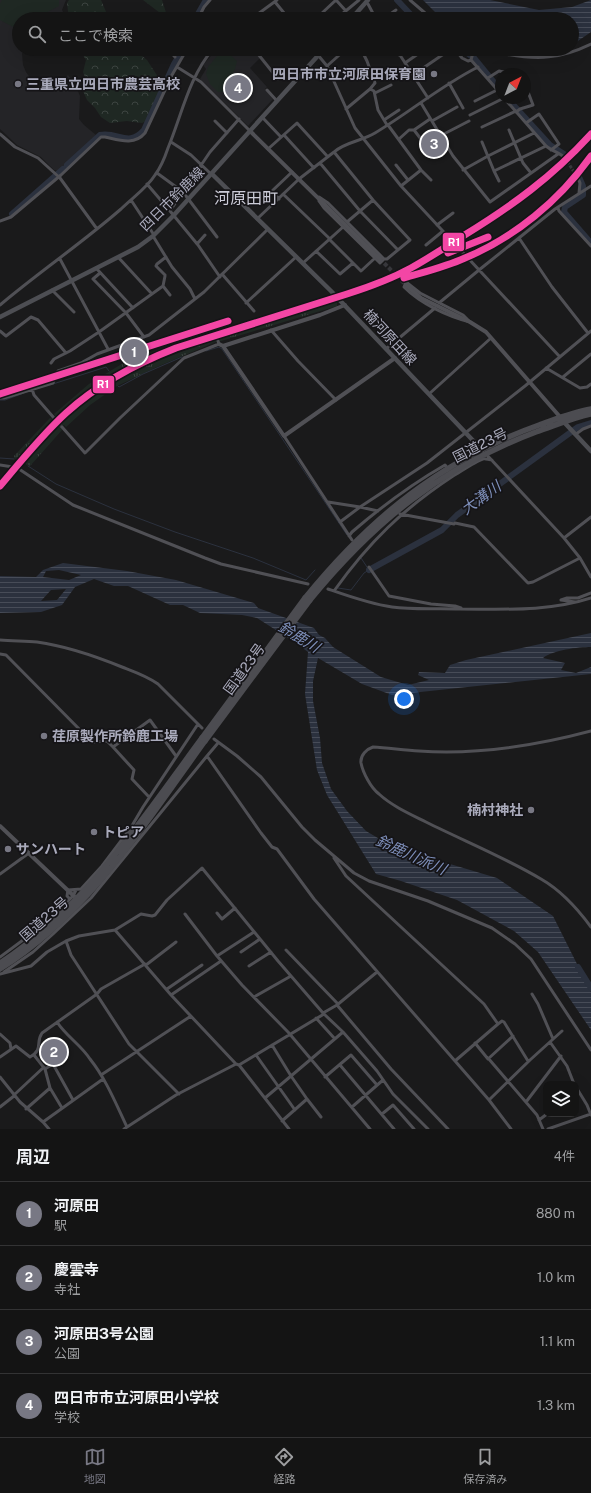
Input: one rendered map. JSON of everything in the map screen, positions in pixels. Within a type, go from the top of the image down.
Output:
[{"type":"highway","name":"国道23号","points":[[563,420],[591,409]]},
{"type":"highway","name":"国道23号","points":[[308,599],[354,550],[398,510],[433,484],[519,432],[591,414]]},
{"type":"highway","name":"国道23号","points":[[0,963],[32,941],[56,917],[110,870],[204,739],[339,558],[376,521],[411,492],[448,468],[484,452]]},
{"type":"highway","name":"国道23号","points":[[1,972],[46,935],[77,899]]},
{"type":"main road","points":[[358,12],[368,2]]},
{"type":"main road","name":"四日市鈴鹿線","points":[[0,317],[138,247],[154,235],[212,174],[317,56]]},
{"type":"main road","name":"楠河原田線","points":[[212,174],[345,305],[484,452]]},
{"type":"main road","points":[[563,420],[591,451]]},
{"type":"street","points":[[201,12],[204,6],[210,0]]},
{"type":"street","points":[[323,12],[336,0],[346,11],[359,0]]},
{"type":"street","points":[[410,0],[424,12]]},
{"type":"street","points":[[261,12],[276,1],[283,12]]},
{"type":"street","points":[[368,2],[373,12]]},
{"type":"street","points":[[579,50],[591,44]]},
{"type":"street","points":[[0,221],[10,218],[102,137],[130,142],[142,137],[183,56]]},
{"type":"street","points":[[0,306],[22,287],[97,229],[131,200],[157,173],[171,142],[194,77],[208,56]]},
{"type":"street","points":[[260,56],[278,79]]},
{"type":"street","points":[[319,56],[326,66],[355,128],[401,186],[560,357]]},
{"type":"street","points":[[326,66],[338,56]]},
{"type":"street","points":[[346,108],[370,89],[375,83],[364,56]]},
{"type":"street","points":[[400,56],[428,98]]},
{"type":"street","points":[[405,63],[415,56]]},
{"type":"street","points":[[413,75],[441,56]]},
{"type":"street","points":[[460,56],[468,61],[472,57],[478,67],[495,87]]},
{"type":"street","points":[[517,56],[539,58],[556,56]]},
{"type":"street","points":[[177,67],[194,77],[239,119],[382,259]]},
{"type":"street","points":[[257,218],[299,179],[334,152],[347,144],[364,139],[388,125],[449,83],[478,67]]},
{"type":"street","points":[[488,78],[495,74]]},
{"type":"street","points":[[449,83],[463,108]]},
{"type":"street","points":[[375,93],[391,85]]},
{"type":"street","points":[[370,89],[375,93],[378,110],[384,120],[430,180]]},
{"type":"street","points":[[267,90],[278,101]]},
{"type":"street","points":[[475,101],[495,91]]},
{"type":"street","points":[[482,127],[533,105],[531,100]]},
{"type":"street","points":[[470,115],[495,102]]},
{"type":"street","points":[[421,103],[440,136],[463,170],[490,202],[558,154]]},
{"type":"street","points":[[510,104],[528,122],[534,133],[546,146],[553,149],[565,158]]},
{"type":"street","points":[[398,139],[410,130],[414,130],[457,107]]},
{"type":"street","points":[[384,120],[399,110]]},
{"type":"street","points":[[528,122],[538,114],[560,144],[553,149]]},
{"type":"street","points":[[262,118],[314,168]]},
{"type":"street","points":[[170,211],[201,164],[239,119]]},
{"type":"street","points":[[215,121],[227,132]]},
{"type":"street","points":[[440,136],[468,121]]},
{"type":"street","points":[[268,149],[298,123],[328,157]]},
{"type":"street","points":[[414,130],[430,151]]},
{"type":"street","points":[[509,130],[521,158],[531,173]]},
{"type":"street","points":[[463,170],[534,133]]},
{"type":"street","points":[[0,134],[15,147],[38,158],[57,176],[97,229]]},
{"type":"street","points":[[171,142],[191,155],[212,174]]},
{"type":"street","points":[[482,142],[499,181]]},
{"type":"street","points":[[494,171],[546,146]]},
{"type":"street","points":[[315,194],[324,208],[380,263],[382,259],[387,259],[410,240],[373,200],[334,152]]},
{"type":"street","points":[[320,163],[360,211],[398,250]]},
{"type":"street","points":[[396,165],[408,180]]},
{"type":"street","points":[[401,186],[421,170]]},
{"type":"street","points":[[279,198],[272,191],[292,172]]},
{"type":"street","points":[[157,173],[183,192],[217,237]]},
{"type":"street","points":[[578,178],[582,192]]},
{"type":"street","points":[[147,184],[174,215],[221,275],[254,311]]},
{"type":"street","points":[[439,303],[519,238],[558,208],[591,186]]},
{"type":"street","points":[[283,194],[361,270],[375,258]]},
{"type":"street","points":[[315,194],[347,222],[382,259]]},
{"type":"street","points":[[131,200],[154,235],[166,257],[190,288],[195,299]]},
{"type":"street","points":[[347,222],[373,200]]},
{"type":"street","points":[[558,208],[559,211],[591,246]]},
{"type":"street","points":[[437,225],[453,213]]},
{"type":"street","points":[[303,263],[343,227]]},
{"type":"street","points":[[0,398],[53,383],[58,372],[81,364],[108,349],[144,337],[204,292],[268,229]]},
{"type":"street","points":[[426,245],[443,231]]},
{"type":"street","points":[[197,244],[205,235]]},
{"type":"street","points":[[340,522],[427,463],[530,382],[589,332],[552,287],[519,238]]},
{"type":"street","points":[[316,251],[340,274],[353,263]]},
{"type":"street","points":[[118,257],[152,294]]},
{"type":"street","points":[[51,362],[99,332],[163,286],[165,275],[156,266],[166,257]]},
{"type":"street","points":[[246,303],[296,257]]},
{"type":"street","points":[[60,259],[108,349]]},
{"type":"street","points":[[96,268],[133,308]]},
{"type":"street","points":[[100,273],[93,279],[126,313],[144,337]]},
{"type":"street","points":[[407,282],[420,293],[463,315],[470,322],[455,318],[434,308],[411,293],[404,285],[407,282]]},
{"type":"street","points":[[163,286],[170,294]]},
{"type":"street","points":[[407,286],[421,298],[478,326],[491,338],[563,420]]},
{"type":"street","points":[[52,290],[74,312]]},
{"type":"street","points":[[62,427],[85,453],[184,358],[220,343],[271,330],[320,315],[345,305]]},
{"type":"street","points":[[386,348],[434,308]]},
{"type":"street","points":[[0,330],[6,336],[31,317],[38,320],[66,353]]},
{"type":"street","points":[[271,330],[298,361],[336,400]]},
{"type":"street","points":[[429,394],[491,338]]},
{"type":"street","points":[[220,343],[284,436],[352,540]]},
{"type":"street","points":[[563,377],[591,354]]},
{"type":"street","points":[[284,436],[396,358]]},
{"type":"street","points":[[546,368],[580,388],[587,387],[591,384]]},
{"type":"street","points":[[32,389],[34,395],[54,418]]},
{"type":"street","points":[[575,434],[591,426]]},
{"type":"street","points":[[484,452],[564,538],[580,558],[591,577]]},
{"type":"street","points":[[335,590],[361,555],[400,514],[459,473],[483,459],[492,460]]},
{"type":"street","points":[[0,465],[13,467]]},
{"type":"street","points":[[350,536],[352,532],[378,511],[443,466],[445,465],[448,468]]},
{"type":"street","points":[[19,469],[73,505],[198,555],[221,564],[308,584]]},
{"type":"street","points":[[328,502],[378,511]]},
{"type":"street","points":[[400,514],[474,527],[528,583],[533,582],[580,558]]},
{"type":"street","points":[[564,538],[591,517]]},
{"type":"street","points":[[358,549],[361,555]]},
{"type":"street","points":[[369,567],[389,596],[431,604],[455,606],[463,609]]},
{"type":"street","points":[[328,588],[391,607],[519,609],[558,606],[577,603],[591,598]]},
{"type":"street","points":[[577,603],[561,600],[567,598],[578,598],[591,593]]},
{"type":"street","points":[[0,640],[36,642],[83,652],[150,678],[158,684],[202,728]]},
{"type":"street","points":[[0,654],[6,655],[92,742],[106,742],[113,747],[134,770],[132,779],[149,797]]},
{"type":"street","points":[[113,747],[150,720],[176,756]]},
{"type":"street","points":[[68,890],[81,889],[102,866],[130,829],[149,797],[198,724]]},
{"type":"street","points":[[591,731],[556,740],[506,748],[466,751],[419,751],[373,747],[366,751],[362,756],[361,761],[369,781],[379,795],[415,817],[541,878],[560,892],[591,927]]},
{"type":"street","points":[[214,739],[237,756],[260,777],[302,827],[334,857],[354,873],[369,881],[428,902],[492,928],[515,944],[531,959],[591,1050]]},
{"type":"street","points":[[1,972],[43,943],[87,902],[218,743]]},
{"type":"street","points":[[207,756],[261,833],[272,847],[277,849],[314,899],[489,1100],[511,1129]]},
{"type":"street","points":[[0,826],[77,899]]},
{"type":"street","points":[[0,874],[29,853]]},
{"type":"street","points":[[334,857],[346,876],[484,1004],[498,1024]]},
{"type":"street","points":[[1,972],[31,966],[47,952],[66,941],[79,936],[115,930],[141,914],[152,916],[155,915],[167,900],[202,868],[291,976],[324,1014],[343,1032],[393,1094],[428,1129]]},
{"type":"street","points":[[68,890],[67,896],[70,899]]},
{"type":"street","points":[[76,890],[77,899]]},
{"type":"street","points":[[70,899],[77,899]]},
{"type":"street","points":[[0,957],[56,917],[70,899]]},
{"type":"street","points":[[217,913],[222,919],[235,908]]},
{"type":"street","points":[[185,914],[221,961],[290,1035],[370,1129]]},
{"type":"street","points":[[115,930],[191,1016],[237,1064],[289,1129]]},
{"type":"street","points":[[217,956],[254,932]]},
{"type":"street","points":[[241,952],[260,939]]},
{"type":"street","points":[[66,941],[71,955],[136,1052],[179,1094]]},
{"type":"street","points":[[0,1057],[16,1046],[30,1057],[34,1055],[39,1048],[39,1036],[97,994],[101,989],[145,964],[176,942]]},
{"type":"street","points":[[286,950],[338,1004],[391,1068],[448,1129]]},
{"type":"street","points":[[249,966],[271,952]]},
{"type":"street","points":[[172,995],[221,961]]},
{"type":"street","points":[[167,989],[202,965]]},
{"type":"street","points":[[58,1022],[63,1030],[90,1058],[101,1074],[125,1128],[179,1094],[256,1055],[324,1014],[377,972]]},
{"type":"street","points":[[254,997],[291,976]]},
{"type":"street","points":[[532,994],[538,1004],[552,1040],[569,1068],[573,1081]]},
{"type":"street","points":[[101,1074],[191,1016]]},
{"type":"street","points":[[316,1018],[335,1039]]},
{"type":"street","points":[[455,1061],[502,1020],[528,1061]]},
{"type":"street","points":[[489,1100],[528,1061],[562,1031]]},
{"type":"street","points":[[265,1098],[343,1032]]},
{"type":"street","points":[[0,1034],[10,1043],[11,1049]]},
{"type":"street","points":[[488,1058],[513,1036]]},
{"type":"street","points":[[475,1043],[537,1115],[543,1129]]},
{"type":"street","points":[[272,1045],[291,1076],[321,1117]]},
{"type":"street","points":[[34,1055],[45,1068],[50,1088],[62,1108]]},
{"type":"street","points":[[256,1055],[295,1110]]},
{"type":"street","points":[[325,1077],[351,1055],[377,1085]]},
{"type":"street","points":[[526,1102],[562,1056]]},
{"type":"street","points":[[0,1107],[45,1068],[53,1064],[73,1100]]},
{"type":"street","points":[[340,1065],[394,1129]]},
{"type":"street","points":[[0,1077],[26,1109],[43,1122],[48,1128],[43,1129]]},
{"type":"street","points":[[43,1122],[103,1079]]},
{"type":"street","points":[[352,1107],[383,1080]]},
{"type":"street","points":[[26,1109],[50,1088]]},
{"type":"street","points":[[548,1129],[591,1114],[579,1092]]},
{"type":"street","points":[[282,1121],[307,1099]]},
{"type":"street","points":[[382,1114],[393,1105],[414,1129]]},
{"type":"street","points":[[539,1120],[543,1117]]},
{"type":"shaded area","name":"三重県立四日市農芸高校","points":[[0,0],[66,0],[62,10],[63,12],[12,12],[12,56],[22,56],[23,65],[26,72],[33,82],[40,86],[53,90],[68,75],[74,82],[80,96],[79,119],[96,135],[59,171],[54,170],[41,157],[17,145],[0,129]]},
{"type":"shaded area","points":[[211,56],[258,56],[260,58],[250,68],[267,87],[265,89],[273,99],[248,126],[200,79],[206,69],[203,65]]},
{"type":"green space","points":[[2,0],[59,0],[59,6],[47,12],[12,12],[12,26],[0,20],[0,4]]},
{"type":"green space","points":[[69,0],[101,0],[106,12],[68,12],[67,3]]},
{"type":"green space","points":[[143,0],[162,0],[166,12],[159,12]]},
{"type":"green space","points":[[83,56],[142,56],[147,60],[162,83],[152,115],[147,121],[142,123],[127,121],[110,123],[101,117],[87,100],[83,91],[86,80],[83,72],[86,60]]},
{"type":"green space","points":[[217,56],[232,56],[237,61],[233,73],[236,75],[237,82],[224,92],[218,92],[210,84],[206,74],[208,67]]},
{"type":"green space","points":[[331,295],[332,297],[165,351],[135,364],[105,380],[91,390],[54,424],[20,461],[14,458],[14,456],[50,418],[53,419],[55,416],[54,414],[89,384],[125,362],[163,348]]},
{"type":"green space","points":[[337,301],[337,306],[218,341],[117,386],[90,405],[66,427],[64,425],[61,427],[62,430],[30,466],[24,463],[69,415],[103,389],[121,379],[158,361],[177,354]]},
{"type":"water","points":[[423,0],[490,0],[539,10],[572,7],[591,0],[591,32],[579,40],[579,12],[435,12]]},
{"type":"water","name":"鈴鹿川","points":[[63,563],[127,571],[176,580],[254,603],[258,608],[314,628],[319,635],[325,638],[333,647],[381,677],[408,685],[429,680],[418,675],[419,672],[445,673],[450,665],[466,660],[591,633],[591,647],[573,648],[559,651],[543,658],[565,663],[561,670],[576,673],[591,667],[591,674],[392,695],[362,684],[318,658],[313,681],[313,701],[320,738],[322,763],[331,789],[347,811],[366,831],[388,844],[497,878],[553,916],[591,992],[591,1030],[538,952],[514,931],[457,900],[376,874],[327,795],[317,770],[305,694],[308,652],[257,618],[242,615],[200,613],[183,605],[170,605],[128,586],[114,586],[94,579],[75,587],[62,605],[41,612],[0,613],[0,576],[36,577],[43,570]],"holes":[[[59,570],[81,575],[69,580],[43,577],[46,571]],[[66,589],[57,600],[41,601],[51,590]]]},
{"type":"waterway","points":[[199,12],[206,0]]},
{"type":"waterway","points":[[397,0],[408,12]]},
{"type":"waterway","points":[[67,165],[100,135],[106,134],[123,138],[133,138],[144,130],[179,56]]},
{"type":"waterway","points":[[471,56],[495,84]]},
{"type":"waterway","points":[[512,104],[550,145],[566,157]]},
{"type":"waterway","points":[[12,214],[63,169]]},
{"type":"waterway","points":[[579,177],[583,186],[583,195],[565,207],[564,212],[591,243]]},
{"type":"waterway","points":[[206,351],[219,347],[222,349],[347,535]]},
{"type":"waterway","points":[[118,386],[119,387],[143,374],[182,357]]},
{"type":"waterway","points":[[53,384],[106,367],[109,371]]},
{"type":"waterway","points":[[0,400],[5,400],[24,393]]},
{"type":"waterway","name":"大溝川","points":[[369,570],[442,530],[457,515],[578,427],[591,423]]},
{"type":"waterway","points":[[0,458],[14,459]]},
{"type":"waterway","points":[[28,466],[56,484],[114,509],[175,532],[253,558],[306,580],[315,570]]},
{"type":"waterway","points":[[338,588],[351,590],[364,573],[369,570],[361,558]]},
{"type":"waterway","name":"鈴鹿川派川","points":[[578,967],[591,988]]},
{"type":"tunnel","points":[[565,158],[578,178]]},
{"type":"tunnel","points":[[380,259],[407,286]]},
{"type":"tunnel","points":[[213,334],[218,341]]},
{"type":"tunnel","points":[[54,418],[62,427]]},
{"type":"transit line","name":"R1","points":[[0,486],[57,421],[104,384],[132,368],[176,348],[355,291],[403,272],[481,225],[515,202],[561,164],[591,134]]},
{"type":"transit line","name":"R1","points":[[404,278],[442,267],[465,258],[501,240],[535,216],[550,203],[565,188],[591,156]]},
{"type":"transit line","name":"R1","points":[[448,253],[488,237]]},
{"type":"transit line","name":"R1","points":[[0,394],[228,321]]},
{"type":"place","name":"四日市市立河原田保育園","points":[[434,74]]},
{"type":"place","name":"三重県立四日市農芸高校","points":[[18,84]]},
{"type":"place","name":"四日市市立河原田小学校","points":[[238,88]]},
{"type":"place","name":"河原田3号公園","points":[[434,144]]},
{"type":"place","name":"河原田","points":[[134,352]]},
{"type":"place","name":"荏原製作所鈴鹿工場","points":[[44,736]]},
{"type":"place","name":"楠村神社","points":[[531,810]]},
{"type":"place","name":"トピア","points":[[94,832]]},
{"type":"place","name":"サンハート","points":[[8,849]]},
{"type":"place","name":"慶雲寺","points":[[54,1052]]},
{"type":"district","name":"河原田町","points":[[246,198]]}]
